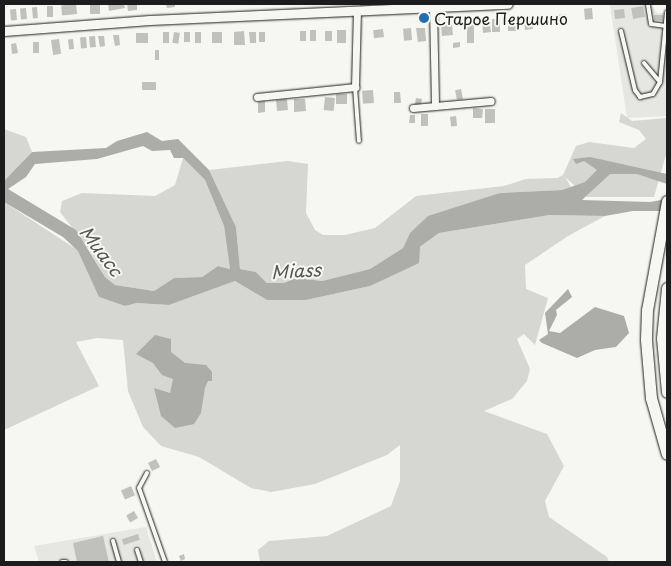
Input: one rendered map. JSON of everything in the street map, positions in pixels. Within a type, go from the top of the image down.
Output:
[{"type":"main road","points":[[667,201],[660,237],[646,340],[651,398],[667,454]]},
{"type":"main road","points":[[667,288],[662,338],[667,392]]},
{"type":"street","points":[[4,31],[150,20],[356,13],[454,5],[508,4]]},
{"type":"street","points":[[433,8],[435,106]]},
{"type":"street","points":[[257,98],[355,87],[356,13]]},
{"type":"street","points":[[412,108],[491,101]]},
{"type":"lane","points":[[648,5],[651,24],[666,26]]},
{"type":"lane","points":[[622,31],[640,97],[653,94],[660,82],[667,12]]},
{"type":"lane","points":[[644,62],[660,82]]},
{"type":"lane","points":[[355,87],[359,141]]},
{"type":"lane","points":[[146,472],[139,488],[165,562]]},
{"type":"lane","points":[[113,541],[119,562]]},
{"type":"lane","points":[[137,550],[141,562]]},
{"type":"shaded area","points":[[651,4],[657,13],[667,13],[667,116],[627,118],[610,5]]},
{"type":"shaded area","points":[[621,113],[632,121],[667,118],[667,151],[654,197],[587,197],[565,177],[571,187],[562,190],[500,193],[410,233],[403,248],[370,269],[322,281],[296,278],[284,283],[267,283],[256,272],[240,269],[236,227],[209,170],[288,161],[308,164],[306,213],[315,230],[323,235],[345,235],[375,228],[416,196],[504,186],[526,179],[557,178],[563,175],[576,146],[589,142],[634,148],[646,139],[639,130],[619,122]]},
{"type":"shaded area","points":[[4,129],[26,137],[32,152],[4,181]]},
{"type":"shaded area","name":"Миасс","points":[[147,132],[162,141],[178,139],[209,170],[236,227],[240,269],[256,272],[267,283],[284,283],[296,278],[322,281],[370,269],[403,248],[410,233],[428,216],[500,193],[562,190],[585,182],[597,170],[584,161],[576,164],[573,159],[590,157],[667,174],[667,184],[637,174],[610,174],[582,200],[650,202],[667,199],[667,211],[633,211],[605,216],[550,215],[439,233],[420,247],[419,263],[370,286],[306,300],[267,300],[235,281],[169,305],[137,303],[125,306],[99,297],[78,251],[63,237],[4,202],[4,181],[32,152],[106,148],[117,141]],"holes":[[[143,146],[152,151],[170,150],[174,158],[183,158],[205,180],[224,226],[230,269],[218,266],[202,277],[174,278],[154,291],[115,285],[105,277],[76,230],[8,189],[26,177],[35,164],[97,159]]]},
{"type":"shaded area","points":[[183,158],[205,180],[224,226],[230,269],[218,266],[202,277],[174,278],[154,291],[115,285],[105,277],[88,248],[60,212],[62,201],[82,193],[155,196],[175,185]]},
{"type":"shaded area","points":[[4,202],[79,251],[99,297],[125,306],[137,303],[169,305],[235,281],[267,300],[306,300],[370,286],[439,233],[550,215],[605,216],[568,236],[525,265],[526,289],[548,298],[535,345],[524,334],[517,339],[530,369],[527,381],[512,399],[484,411],[547,434],[564,466],[545,501],[549,517],[607,557],[609,562],[260,562],[258,550],[269,541],[327,536],[391,506],[400,481],[400,445],[387,455],[315,484],[271,492],[251,488],[199,457],[161,446],[143,427],[128,391],[123,340],[97,338],[76,342],[99,386],[4,430]]},
{"type":"shaded area","points":[[568,289],[572,297],[556,310],[557,315],[549,331],[560,333],[595,307],[624,316],[629,333],[616,347],[595,350],[577,358],[539,340],[548,334],[545,313]]},
{"type":"shaded area","points":[[155,335],[171,339],[171,352],[185,363],[206,365],[212,372],[212,381],[208,381],[205,388],[201,413],[194,424],[175,428],[161,416],[154,388],[170,393],[173,379],[162,375],[153,363],[136,354]]},
{"type":"shaded area","points":[[146,527],[157,562],[39,562],[34,546]]},
{"type":"building","points":[[76,4],[77,14],[62,16],[61,6]]},
{"type":"building","points":[[90,4],[100,4],[100,14],[90,14]]},
{"type":"building","points":[[108,4],[124,4],[125,8],[109,11]]},
{"type":"building","points":[[127,4],[137,4],[137,10],[128,11]]},
{"type":"building","points":[[166,4],[175,4],[175,7],[167,8]]},
{"type":"building","points":[[360,4],[371,4],[371,6],[360,7]]},
{"type":"building","points":[[47,6],[53,6],[53,17],[47,17]]},
{"type":"building","points":[[643,6],[645,17],[633,19],[631,8]]},
{"type":"building","points":[[32,7],[37,7],[38,18],[33,18]]},
{"type":"building","points":[[26,8],[27,19],[21,19],[20,9]]},
{"type":"building","points":[[592,8],[593,19],[585,20],[584,9]]},
{"type":"building","points":[[16,9],[17,20],[11,20],[10,10]]},
{"type":"building","points":[[624,9],[625,18],[615,19],[614,10]]},
{"type":"building","points":[[566,14],[567,23],[556,24],[555,15]]},
{"type":"building","points":[[654,15],[663,15],[663,21],[654,20]]},
{"type":"building","points":[[531,16],[533,29],[525,30],[523,17]]},
{"type":"building","points":[[508,18],[516,18],[516,31],[508,31]]},
{"type":"building","points":[[534,18],[541,18],[542,23],[534,24]]},
{"type":"building","points":[[492,19],[500,19],[500,32],[492,32]]},
{"type":"building","points":[[482,20],[489,20],[491,32],[483,33]]},
{"type":"building","points":[[452,24],[453,35],[442,36],[441,25]]},
{"type":"building","points":[[467,24],[474,24],[474,43],[467,43]]},
{"type":"building","points":[[411,28],[412,40],[404,41],[403,29]]},
{"type":"building","points":[[416,28],[425,28],[426,41],[418,42]]},
{"type":"building","points":[[383,29],[384,37],[374,38],[373,30]]},
{"type":"building","points":[[310,30],[316,30],[316,41],[310,41]]},
{"type":"building","points":[[337,30],[346,30],[346,43],[337,43]]},
{"type":"building","points":[[244,31],[245,45],[234,45],[234,32]]},
{"type":"building","points":[[300,31],[306,31],[306,41],[300,41]]},
{"type":"building","points":[[325,31],[332,31],[332,41],[325,41]]},
{"type":"building","points":[[163,32],[169,32],[169,43],[163,43]]},
{"type":"building","points":[[174,32],[180,33],[178,44],[172,43]]},
{"type":"building","points":[[184,32],[190,32],[190,42],[184,42]]},
{"type":"building","points":[[195,32],[201,32],[201,43],[195,43]]},
{"type":"building","points":[[212,32],[222,32],[222,43],[212,43]]},
{"type":"building","points":[[249,32],[256,32],[256,43],[250,43]]},
{"type":"building","points":[[259,32],[265,32],[265,42],[259,42]]},
{"type":"building","points":[[136,33],[148,33],[148,43],[136,43]]},
{"type":"building","points":[[113,35],[119,35],[120,45],[115,46]]},
{"type":"building","points":[[95,36],[96,47],[90,47],[89,37]]},
{"type":"building","points":[[98,36],[104,36],[105,46],[100,47]]},
{"type":"building","points":[[86,37],[87,48],[81,48],[80,38]]},
{"type":"building","points":[[59,39],[61,54],[53,55],[51,40]]},
{"type":"building","points":[[73,39],[74,49],[69,49],[68,40]]},
{"type":"building","points":[[33,42],[39,42],[39,53],[33,53]]},
{"type":"building","points":[[460,42],[460,47],[453,48],[453,43]]},
{"type":"building","points":[[16,43],[18,53],[12,54],[11,44]]},
{"type":"building","points":[[155,50],[159,50],[159,60],[155,60]]},
{"type":"building","points":[[142,82],[156,82],[156,90],[142,90]]},
{"type":"building","points":[[461,89],[463,99],[457,100],[455,90]]},
{"type":"building","points":[[373,90],[374,103],[363,104],[362,91]]},
{"type":"building","points":[[394,92],[400,92],[401,103],[394,103]]},
{"type":"building","points":[[336,94],[347,94],[347,104],[336,104]]},
{"type":"building","points":[[325,97],[335,98],[334,111],[324,110]]},
{"type":"building","points":[[416,98],[422,99],[421,106],[415,105]]},
{"type":"building","points":[[287,99],[288,110],[277,111],[276,100]]},
{"type":"building","points":[[294,99],[305,99],[306,111],[294,112]]},
{"type":"building","points":[[265,101],[265,112],[258,113],[258,102]]},
{"type":"building","points":[[473,108],[483,109],[482,118],[473,118]]},
{"type":"building","points":[[485,109],[495,109],[495,123],[485,123]]},
{"type":"building","points":[[421,114],[428,114],[428,126],[421,126]]},
{"type":"building","points":[[410,115],[415,115],[415,123],[409,123]]},
{"type":"building","points":[[456,116],[457,126],[451,127],[450,117]]},
{"type":"building","points":[[156,459],[160,467],[152,471],[148,463]]},
{"type":"building","points":[[131,486],[135,495],[125,500],[121,490]]},
{"type":"building","points":[[134,511],[138,518],[130,522],[126,516]]},
{"type":"building","points":[[138,534],[140,540],[124,545],[122,539]]},
{"type":"building","points":[[103,536],[109,562],[77,562],[73,543]]},
{"type":"building","points":[[184,554],[185,559],[181,561],[179,556]]},
{"type":"place","name":"Старое Першино","points":[[424,18]]},
{"type":"water label","name":"Miass","points":[[296,271]]}]
